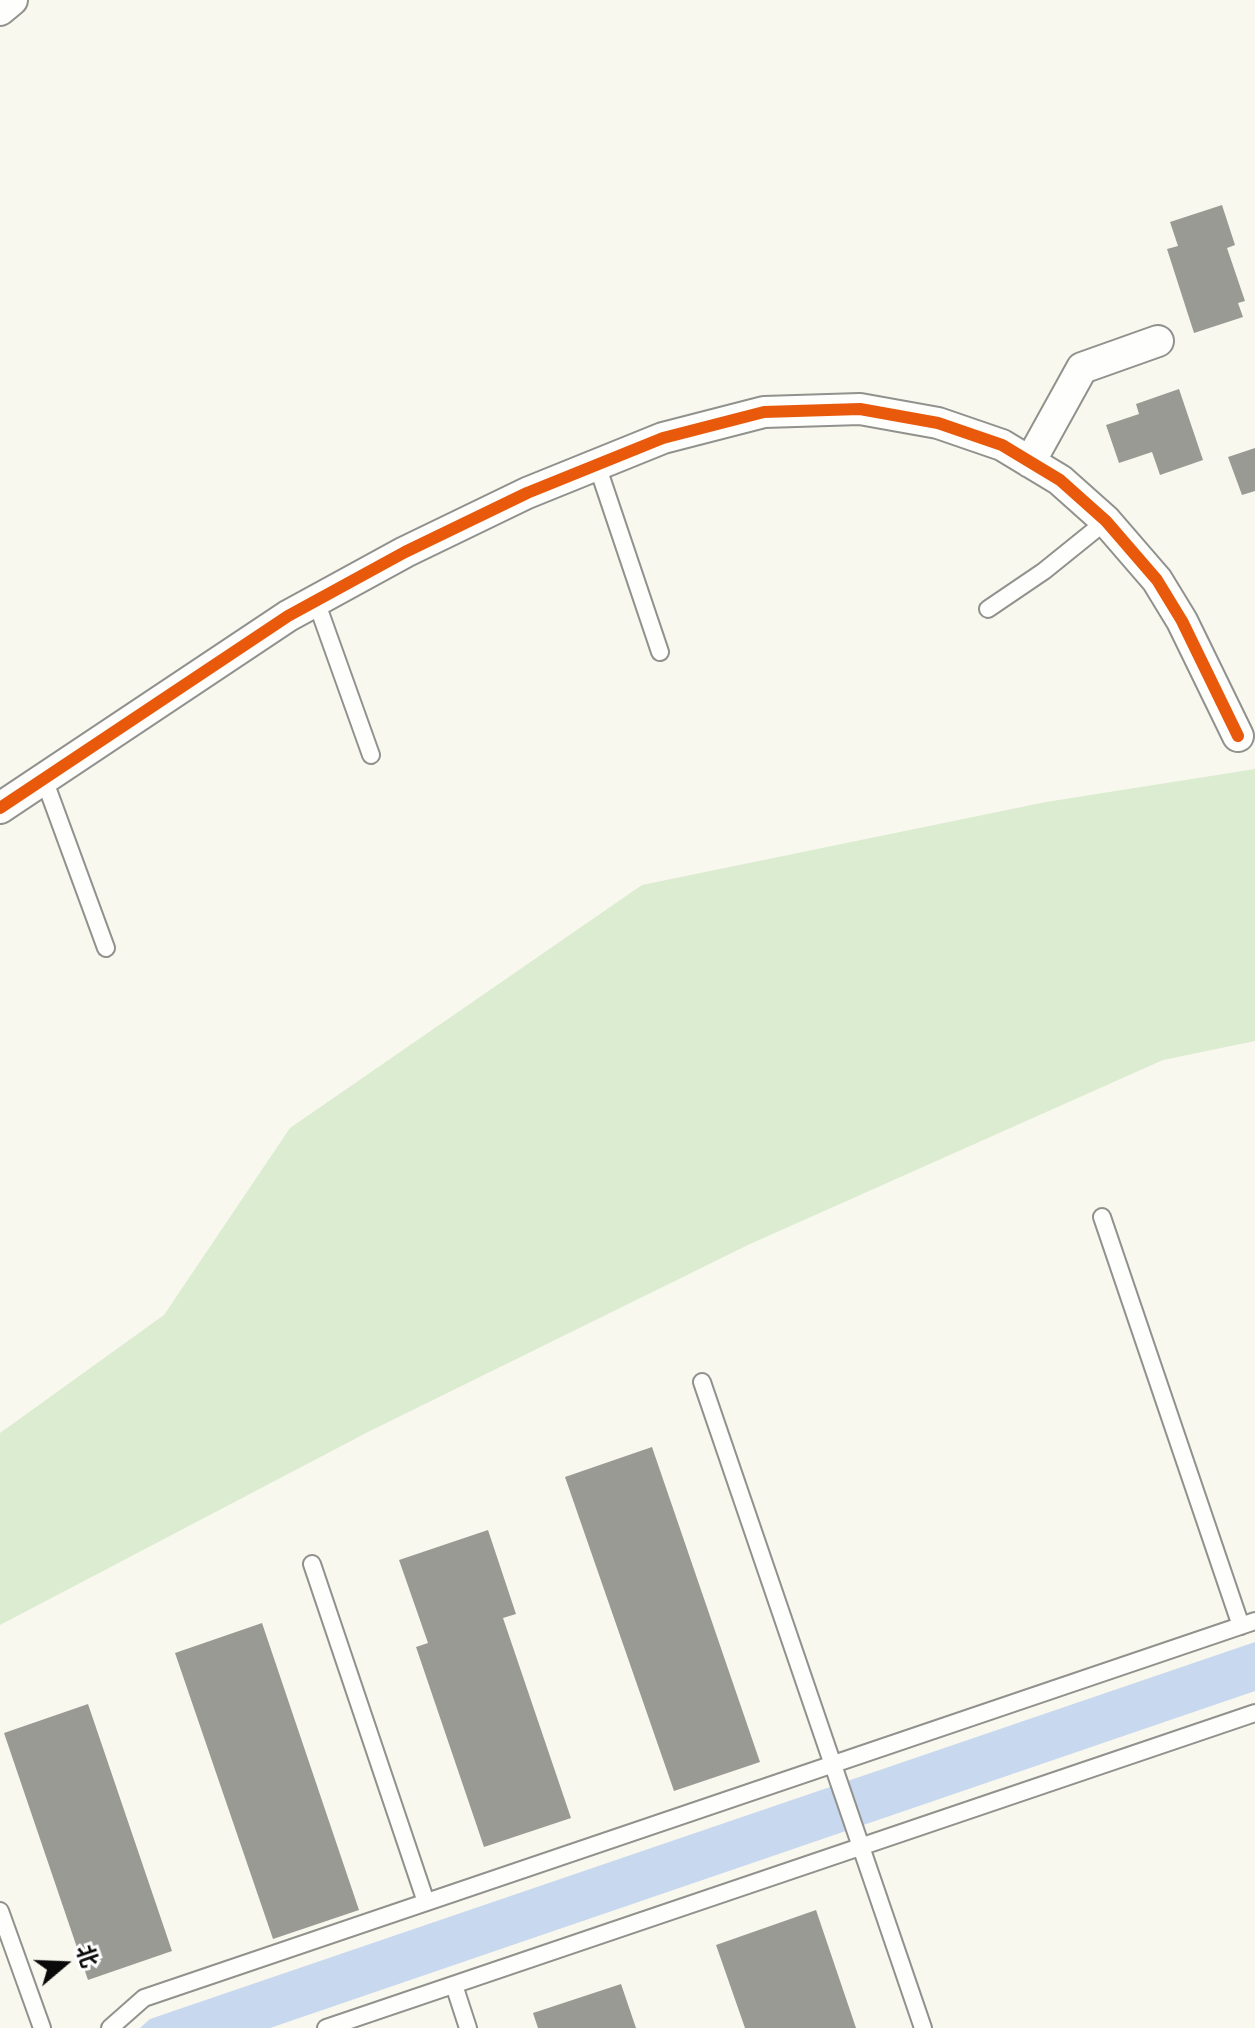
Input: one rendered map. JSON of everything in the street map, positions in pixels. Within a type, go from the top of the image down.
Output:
[{"type":"street","points":[[0,10],[12,0]]},
{"type":"street","points":[[1030,462],[1082,368],[1158,341]]},
{"type":"street","points":[[0,808],[275,624],[405,552],[527,493],[663,438],[764,412],[860,409],[938,423],[1002,445],[1060,480],[1106,521],[1157,580],[1182,621],[1238,736]]},
{"type":"lane","points":[[597,465],[660,652]]},
{"type":"lane","points":[[988,609],[1044,571],[1106,521]]},
{"type":"lane","points":[[316,601],[371,755]]},
{"type":"lane","points":[[44,779],[106,948]]},
{"type":"lane","points":[[110,2028],[144,1998],[1248,1624],[1102,1217]]},
{"type":"lane","points":[[702,1382],[923,2028]]},
{"type":"lane","points":[[312,1564],[426,1902]]},
{"type":"lane","points":[[326,2028],[1255,1713]]},
{"type":"lane","points":[[0,1911],[42,2028]]},
{"type":"lane","points":[[454,1985],[468,2028]]},
{"type":"green space","points":[[1255,769],[1255,1041],[1163,1060],[750,1244],[368,1432],[0,1625],[0,1433],[164,1315],[290,1128],[642,885],[1046,802]]},
{"type":"water","points":[[1255,1642],[1255,1691],[270,2028],[140,2028],[150,2019]]},
{"type":"building","points":[[1222,205],[1235,245],[1227,248],[1245,301],[1238,303],[1243,317],[1194,333],[1167,249],[1178,246],[1170,222]]},
{"type":"building","points":[[1179,389],[1203,460],[1160,475],[1152,452],[1119,463],[1106,425],[1139,414],[1136,404]]},
{"type":"building","points":[[1255,448],[1255,491],[1242,495],[1228,457]]},
{"type":"building","points":[[652,1447],[760,1762],[674,1791],[565,1477]]},
{"type":"building","points":[[488,1530],[516,1614],[503,1618],[571,1818],[484,1847],[416,1647],[428,1643],[399,1560]]},
{"type":"building","points":[[262,1623],[359,1910],[273,1939],[175,1653]]},
{"type":"building","points":[[88,1704],[172,1951],[88,1980],[4,1733]]},
{"type":"building","points":[[816,1910],[856,2028],[745,2028],[716,1945]]},
{"type":"building","points":[[621,1984],[636,2028],[538,2028],[533,2013]]},
{"type":"cycle path","points":[[0,808],[288,616],[405,552],[527,493],[663,438],[764,412],[860,409],[938,423],[1002,445],[1060,480],[1106,521],[1157,580],[1182,621],[1238,736]]}]
